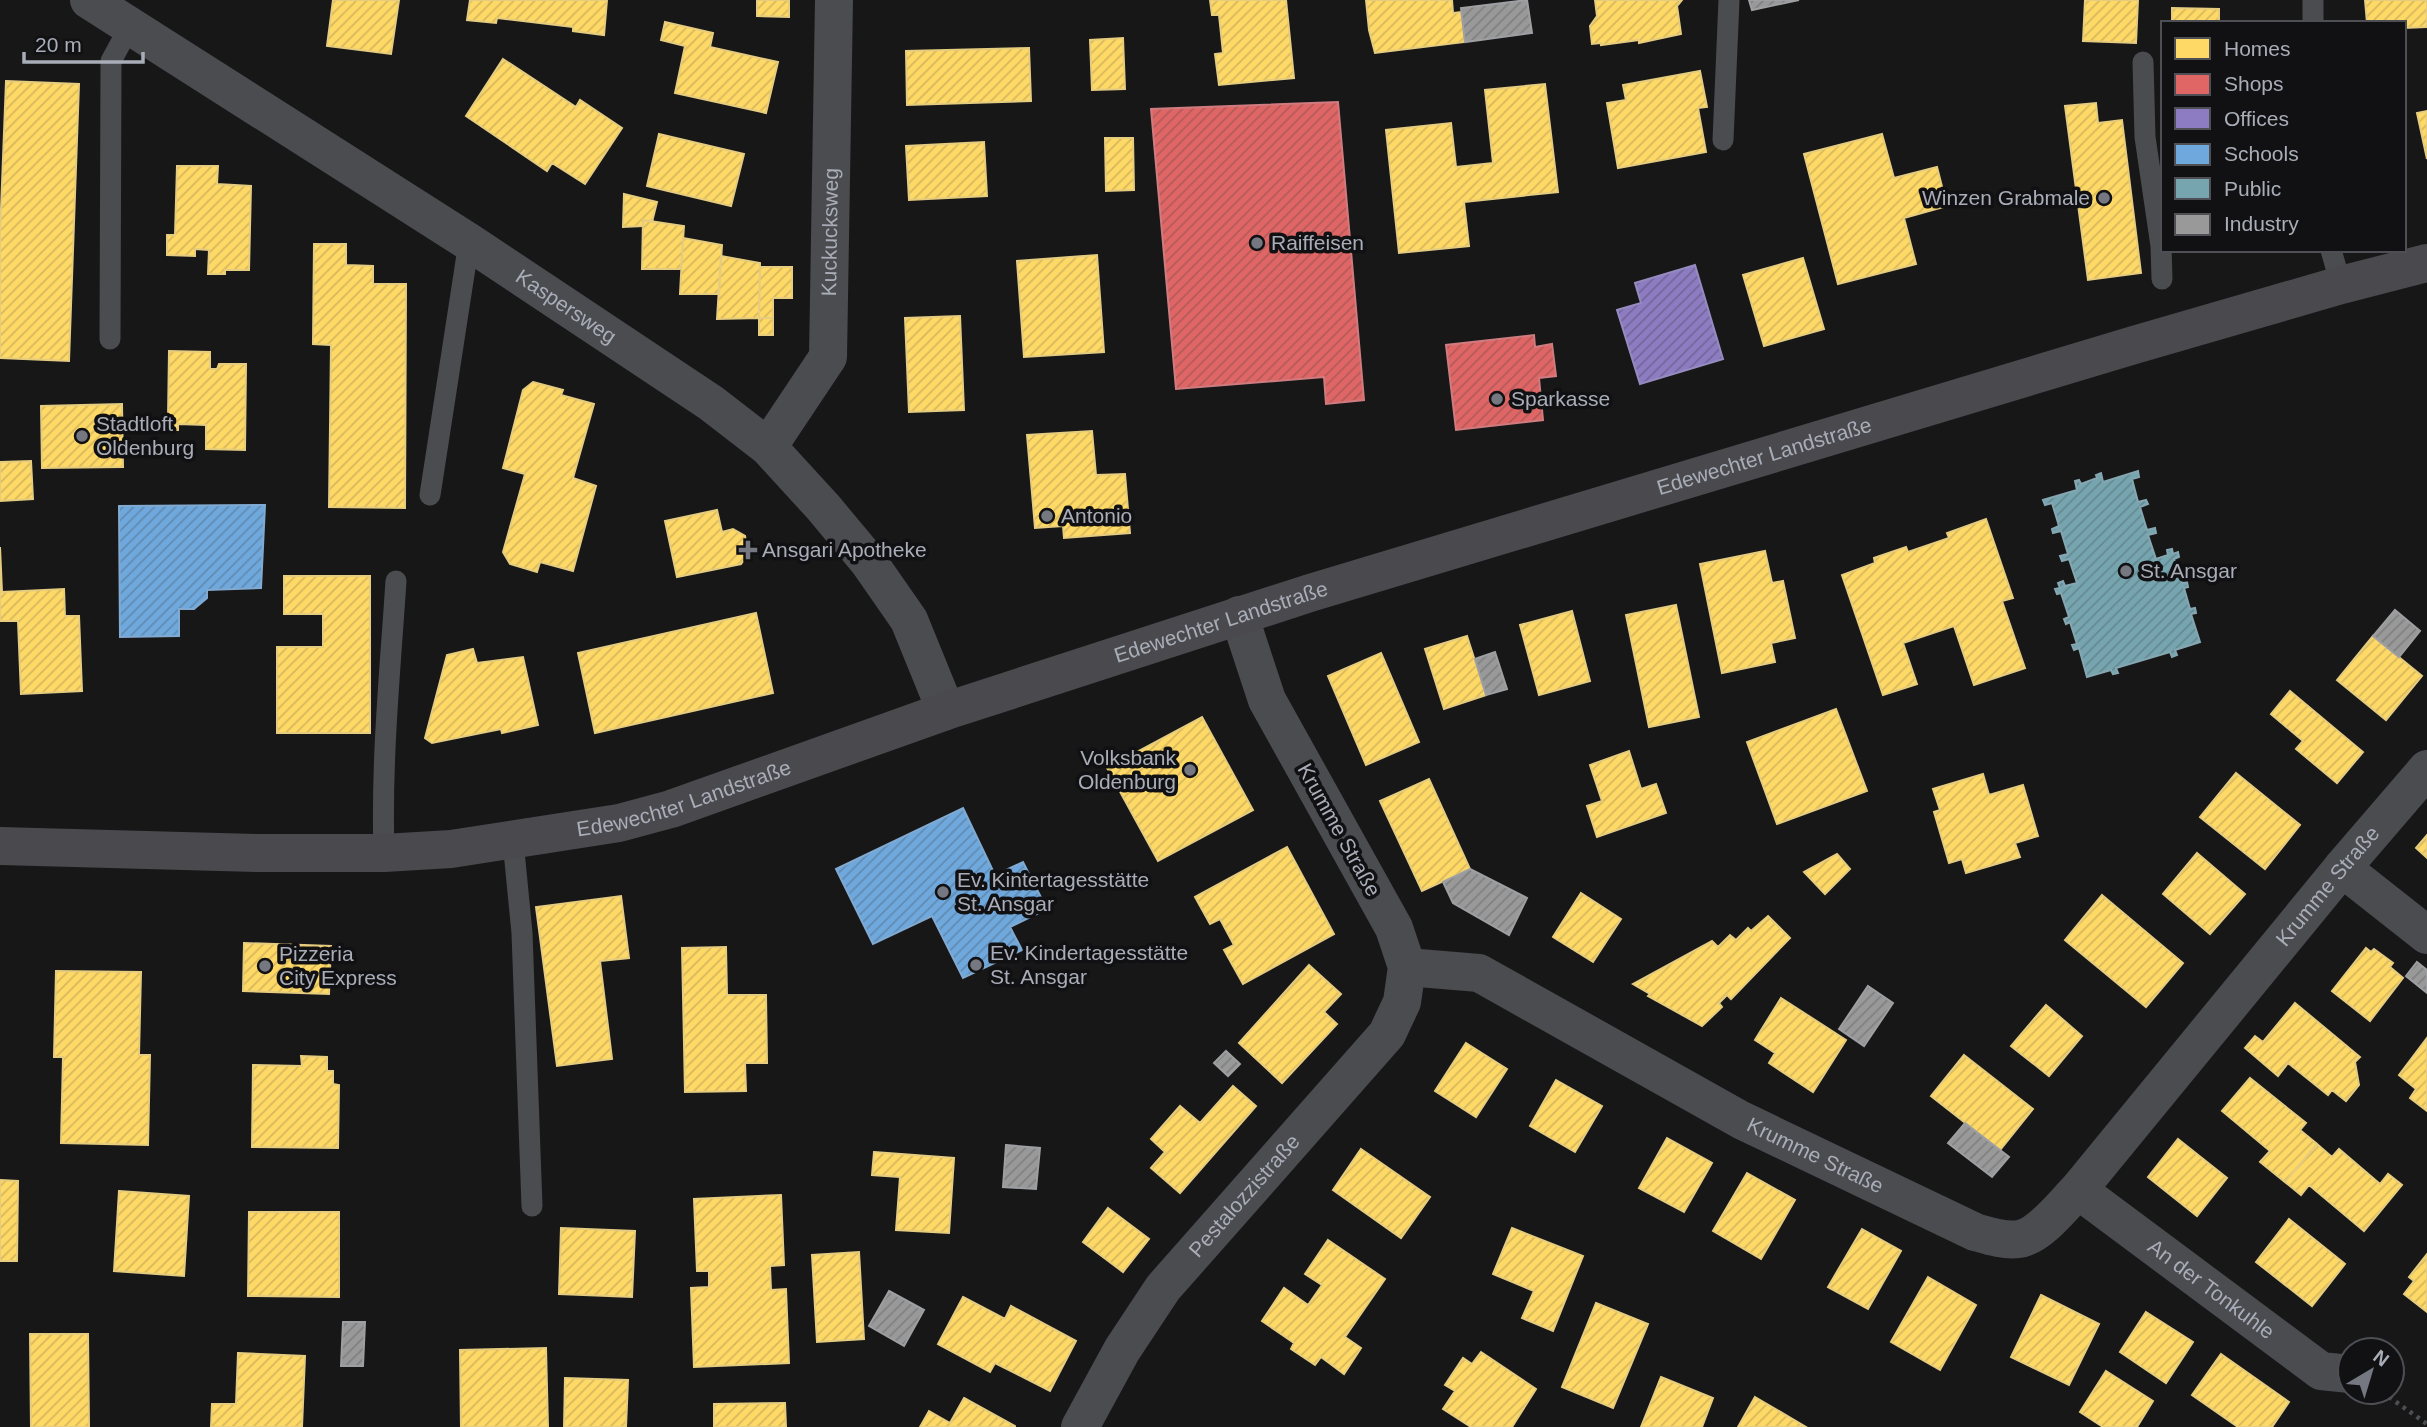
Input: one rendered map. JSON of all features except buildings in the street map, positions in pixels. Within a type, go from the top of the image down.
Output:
[{"type":"main road","name":"Edewechter Landstraße","points":[[0,846],[257,853],[384,853],[451,849],[619,823],[671,809],[946,710],[1239,615],[2336,268],[2427,263]]},
{"type":"street","name":"Kaspersweg","points":[[89,0],[469,242],[711,403],[768,447],[869,561],[909,620],[946,710]]},
{"type":"street","name":"Kuckucksweg","points":[[768,447],[828,358],[834,0]]},
{"type":"street","name":"Krumme Straße","points":[[1239,615],[1267,700],[1394,928],[1407,967],[1479,974],[1741,1120],[1975,1232],[1998,1239],[2021,1239],[2043,1226],[2078,1190],[2342,868],[2427,769]]},
{"type":"street","points":[[2342,868],[2427,935]]},
{"type":"street","name":"Pestalozzistraße","points":[[1080,1427],[1122,1350],[1163,1288],[1387,1034],[1402,1002],[1407,967]]},
{"type":"street","name":"An der Tonkuhle","points":[[2078,1190],[2336,1373]]},
{"type":"lane","points":[[1723,141],[1729,0]]},
{"type":"lane","points":[[2313,0],[2313,21]]},
{"type":"lane","points":[[110,339],[111,61],[130,26]]},
{"type":"lane","points":[[2143,62],[2145,137],[2161,246]]},
{"type":"lane","points":[[430,495],[469,242]]},
{"type":"lane","points":[[2161,252],[2162,279]]},
{"type":"lane","points":[[384,853],[384,744],[396,581]]},
{"type":"lane","points":[[513,841],[524,973],[532,1206]]},
{"type":"path","points":[[2402,1406],[2427,1424]]},
{"type":"place","name":"Winzen Grabmale","points":[[2104,198]]},
{"type":"place","name":"Raiffeisen","points":[[1257,243]]},
{"type":"place","name":"Sparkasse","points":[[1497,399]]},
{"type":"place","name":"Stadtloft Oldenburg","points":[[82,436]]},
{"type":"place","name":"Antonio","points":[[1047,516]]},
{"type":"place","name":"Ansgari Apotheke","points":[[748,550]]},
{"type":"place","name":"St. Ansgar","points":[[2126,571]]},
{"type":"place","name":"Volksbank Oldenburg","points":[[1190,770]]},
{"type":"place","name":"Ev. Kintertagesstätte St. Ansgar","points":[[943,892]]},
{"type":"place","name":"Ev. Kindertagesstätte St. Ansgar","points":[[976,965]]},
{"type":"place","name":"Pizzeria City Express","points":[[265,966]]}]
